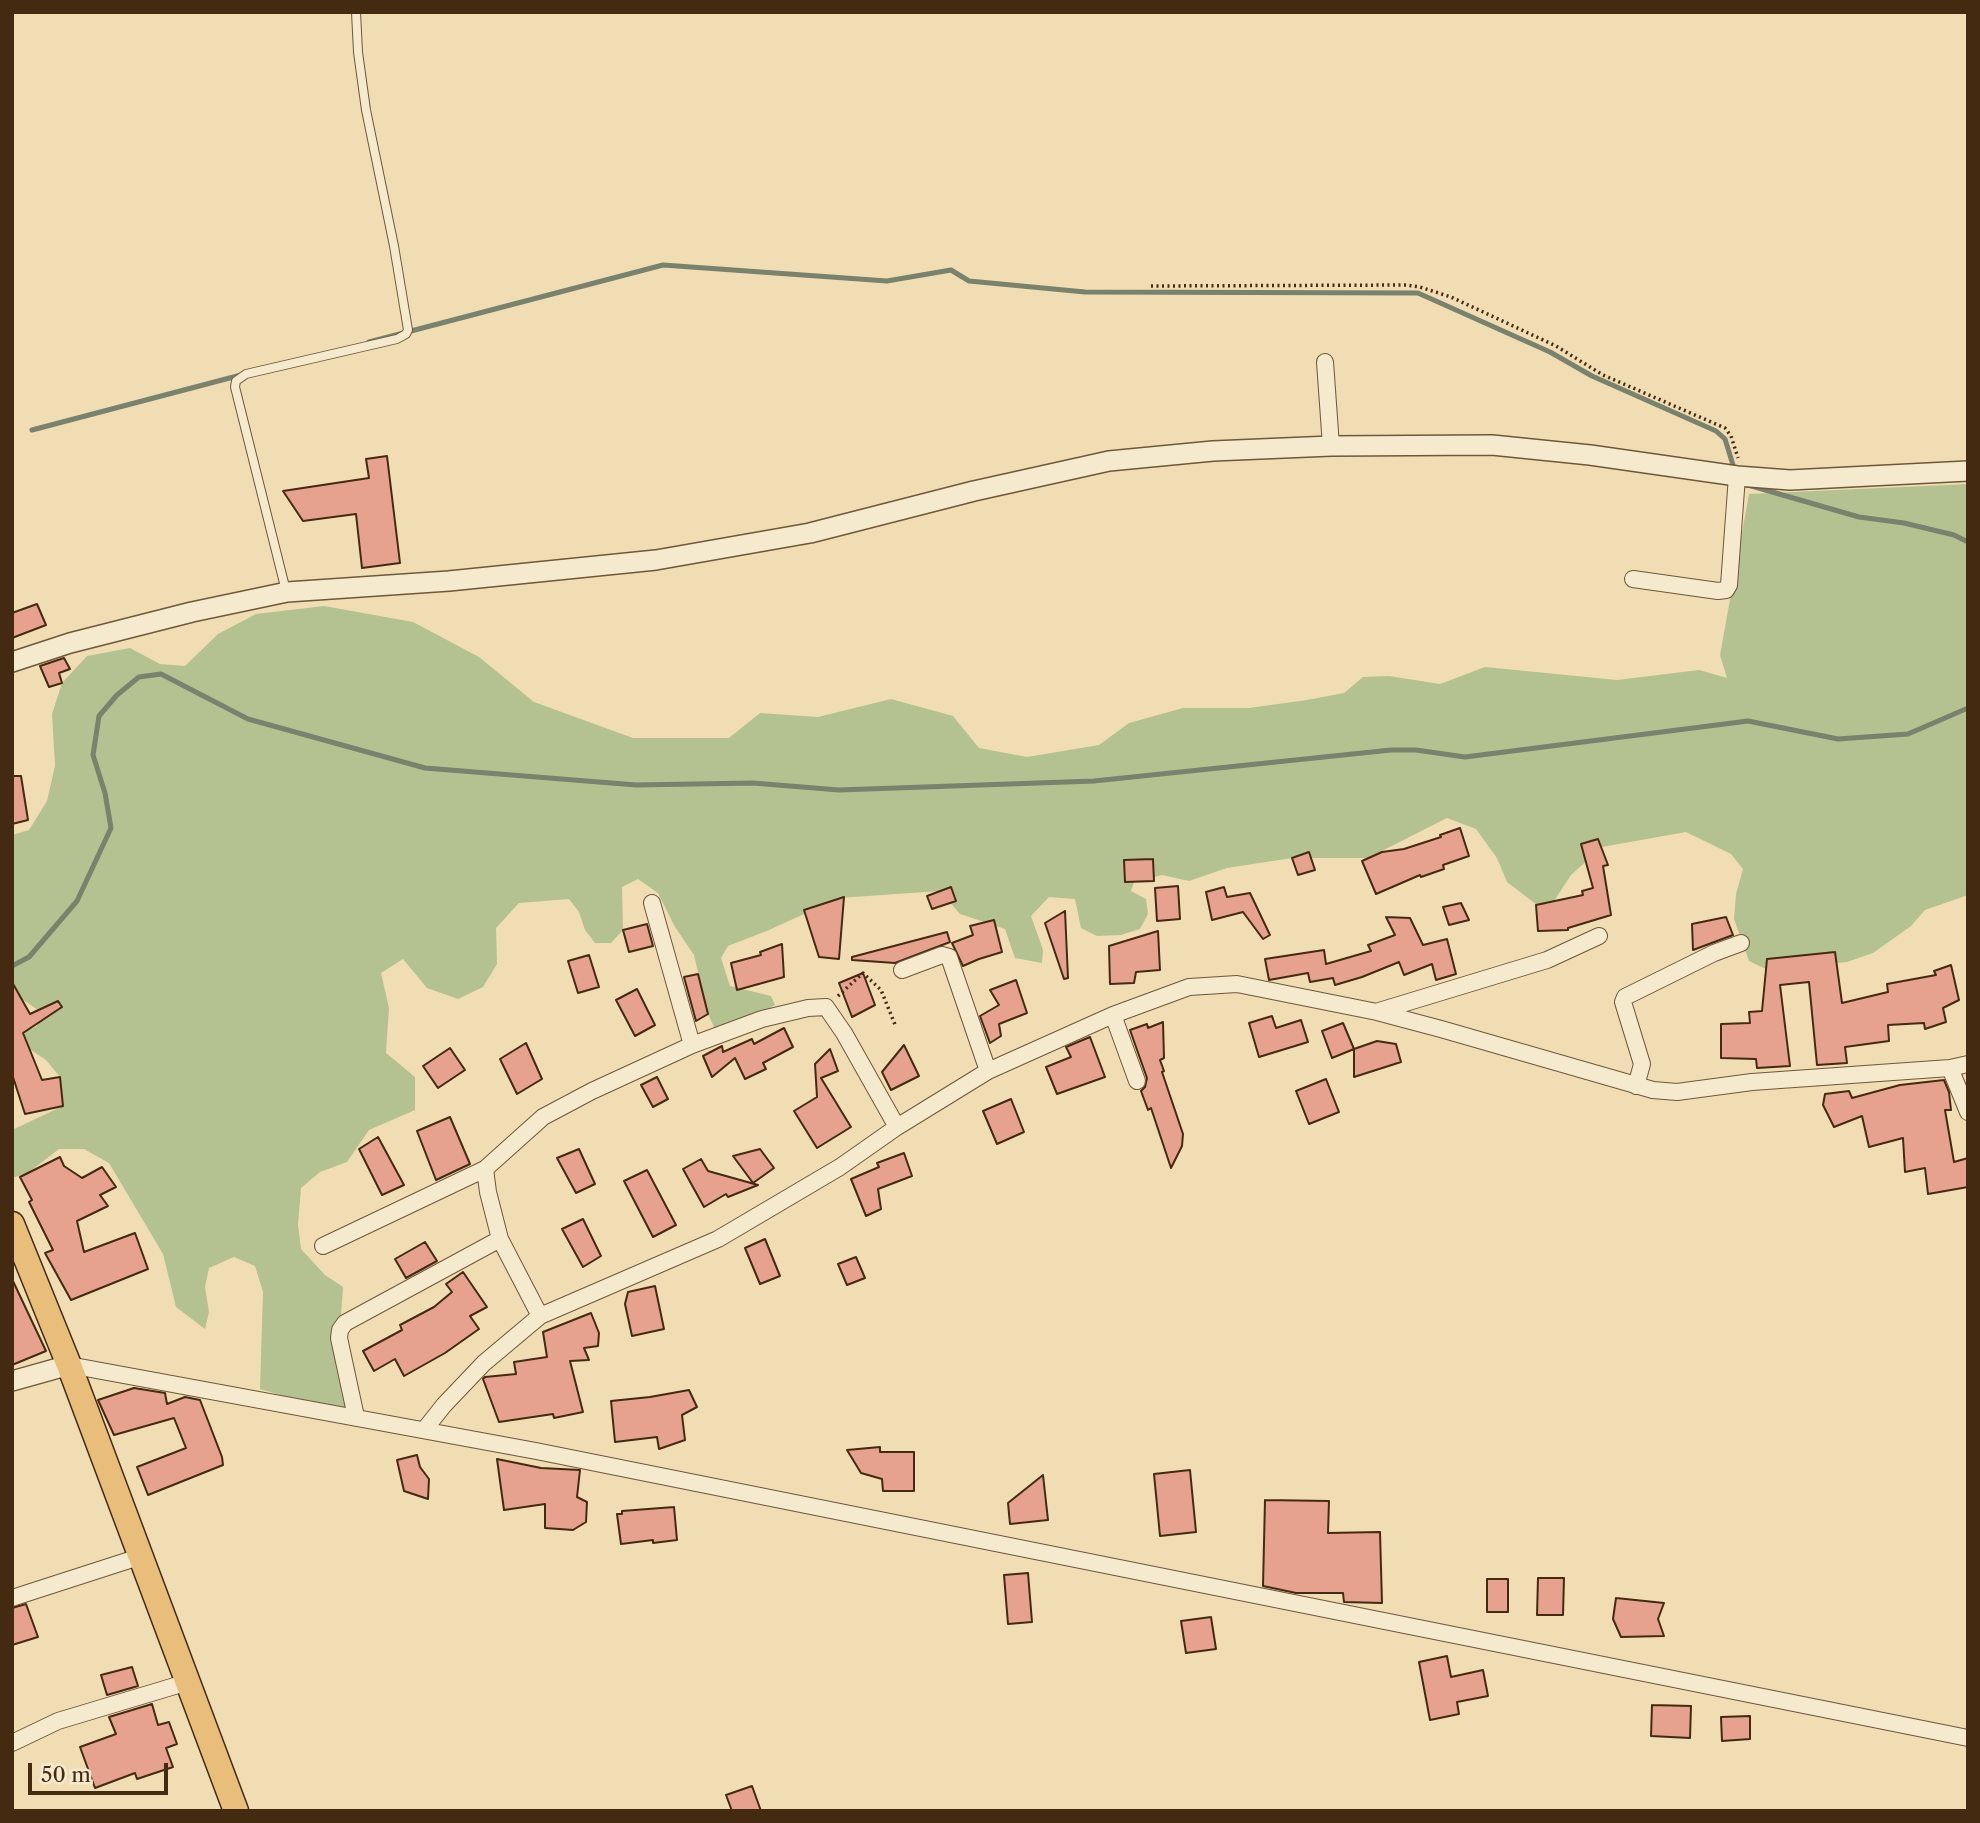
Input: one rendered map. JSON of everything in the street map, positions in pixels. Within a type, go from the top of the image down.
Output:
[{"type":"main road","points":[[12,1224],[142,1556],[236,1811]]},
{"type":"street","points":[[1325,362],[1331,446]]},
{"type":"street","points":[[12,662],[70,643],[192,612],[287,592],[449,581],[656,560],[810,533],[974,491],[1109,461],[1213,451],[1492,444],[1790,480],[1968,471]]},
{"type":"street","points":[[1633,579],[1726,590],[1729,584],[1740,476]]},
{"type":"street","points":[[652,903],[692,1045]]},
{"type":"street","points":[[1377,1012],[1524,967],[1599,936]]},
{"type":"street","points":[[1636,1086],[1642,1064],[1623,1002],[1625,997],[1714,953],[1741,943]]},
{"type":"street","points":[[902,970],[942,955],[949,957],[988,1071]]},
{"type":"street","points":[[425,1429],[484,1363],[540,1316],[718,1239],[840,1167],[988,1071],[1113,1015],[1189,987],[1237,984],[1377,1012],[1653,1090],[1677,1092],[1752,1082],[1950,1068],[1968,1064]]},
{"type":"street","points":[[323,1246],[485,1169],[543,1117],[592,1091],[692,1045],[762,1019],[808,1008],[826,1007],[898,1127]]},
{"type":"street","points":[[1113,1015],[1137,1081]]},
{"type":"street","points":[[1950,1068],[1968,1112]]},
{"type":"street","points":[[485,1169],[500,1239],[540,1316]]},
{"type":"street","points":[[356,1417],[339,1338],[345,1323],[500,1239]]},
{"type":"street","points":[[12,1381],[69,1365],[425,1429],[1968,1738]]},
{"type":"street","points":[[12,1598],[142,1556]]},
{"type":"street","points":[[12,1742],[58,1721],[188,1682]]},
{"type":"lane","points":[[287,592],[235,387],[236,381],[246,374],[397,339],[408,330],[366,110],[356,12]]},
{"type":"path","points":[[1151,286],[1406,285],[1451,297],[1556,346],[1604,375],[1725,428],[1731,436],[1740,476]]},
{"type":"path","points":[[826,1007],[863,973],[881,990],[896,1027]]},
{"type":"green space","points":[[1968,484],[1968,895],[1925,910],[1911,926],[1873,953],[1847,962],[1766,969],[1749,961],[1734,919],[1736,894],[1743,869],[1731,854],[1686,832],[1602,847],[1571,875],[1554,901],[1537,905],[1507,882],[1497,858],[1476,829],[1447,818],[1368,858],[1292,858],[1227,868],[1189,881],[1162,875],[1134,882],[1131,891],[1146,899],[1148,914],[1140,929],[1121,935],[1097,936],[1081,928],[1075,899],[1049,897],[1031,916],[1043,950],[1042,963],[1015,958],[1005,929],[960,914],[940,891],[839,898],[728,946],[721,958],[730,986],[771,996],[775,1005],[734,1030],[714,1027],[708,1014],[694,955],[675,927],[658,893],[638,879],[622,887],[623,930],[611,943],[595,943],[569,899],[519,903],[496,928],[497,964],[483,987],[458,999],[427,988],[403,959],[381,973],[389,1008],[386,1053],[415,1077],[415,1110],[369,1130],[347,1162],[320,1172],[301,1188],[298,1225],[301,1249],[325,1275],[343,1287],[340,1330],[348,1415],[260,1389],[263,1292],[255,1266],[234,1257],[209,1268],[205,1287],[209,1312],[205,1329],[176,1307],[163,1254],[109,1163],[84,1149],[59,1149],[28,1173],[12,1178],[12,1130],[63,1106],[60,1077],[46,1060],[28,1048],[24,1032],[37,1026],[38,1010],[22,999],[12,1002],[12,835],[29,830],[47,801],[55,766],[52,714],[62,683],[87,656],[130,648],[160,664],[185,666],[218,634],[256,614],[324,606],[413,622],[479,657],[534,702],[633,738],[729,738],[760,713],[818,717],[891,699],[953,716],[979,748],[1027,757],[1099,745],[1129,723],[1183,708],[1249,708],[1307,700],[1344,693],[1363,677],[1389,676],[1440,684],[1485,667],[1617,680],[1699,670],[1727,678],[1720,655],[1749,494]]},
{"type":"building","points":[[387,456],[400,563],[362,568],[356,514],[303,521],[283,491],[369,478],[366,459]]},
{"type":"building","points":[[37,604],[46,625],[12,638],[12,613]]},
{"type":"building","points":[[64,658],[70,669],[59,673],[62,683],[49,687],[40,666]]},
{"type":"building","points":[[12,776],[21,776],[28,820],[12,824]]},
{"type":"building","points":[[1460,828],[1469,856],[1443,865],[1444,869],[1421,877],[1420,875],[1376,894],[1362,861],[1382,852],[1404,849],[1441,837],[1440,835]]},
{"type":"building","points":[[1598,839],[1608,865],[1603,866],[1611,915],[1568,930],[1538,931],[1536,905],[1583,895],[1582,891],[1593,888],[1581,844]]},
{"type":"building","points":[[1309,852],[1315,870],[1298,875],[1292,858]]},
{"type":"building","points":[[1153,859],[1154,881],[1125,882],[1124,860]]},
{"type":"building","points":[[1178,886],[1180,919],[1157,921],[1155,888]]},
{"type":"building","points":[[951,887],[956,901],[932,909],[927,896]]},
{"type":"building","points":[[1224,887],[1227,897],[1250,893],[1270,935],[1263,939],[1243,912],[1212,920],[1206,892]]},
{"type":"building","points":[[844,897],[839,959],[819,957],[804,910]]},
{"type":"building","points":[[1461,903],[1469,920],[1449,925],[1443,907]]},
{"type":"building","points":[[1065,911],[1068,978],[1064,979],[1045,923]]},
{"type":"building","points":[[1386,917],[1410,918],[1423,945],[1447,939],[1456,974],[1436,980],[1432,964],[1404,975],[1399,962],[1335,985],[1333,978],[1310,982],[1308,973],[1269,980],[1265,959],[1324,950],[1326,964],[1371,951],[1368,945],[1395,935]]},
{"type":"building","points":[[1726,917],[1733,935],[1693,950],[1692,924]]},
{"type":"building","points":[[994,920],[1002,952],[963,966],[952,943],[973,935],[970,926]]},
{"type":"building","points":[[647,924],[653,946],[629,952],[623,930]]},
{"type":"building","points":[[1158,931],[1160,970],[1136,972],[1134,983],[1110,984],[1109,946]]},
{"type":"building","points":[[947,932],[950,942],[895,963],[852,960],[852,957]]},
{"type":"building","points":[[782,944],[784,977],[737,990],[731,963],[761,955],[760,952]]},
{"type":"building","points":[[1835,952],[1842,1003],[1888,992],[1887,984],[1936,975],[1934,971],[1951,965],[1959,1000],[1943,1008],[1946,1022],[1925,1029],[1924,1023],[1888,1025],[1889,1041],[1845,1047],[1847,1063],[1817,1065],[1809,982],[1780,985],[1790,1066],[1757,1068],[1756,1059],[1721,1058],[1721,1024],[1750,1023],[1749,1012],[1762,1011],[1767,959]]},
{"type":"building","points":[[589,955],[599,987],[578,993],[568,961]]},
{"type":"building","points":[[863,973],[875,1005],[852,1017],[839,983]]},
{"type":"building","points":[[698,974],[708,1014],[696,1021],[684,977]]},
{"type":"building","points":[[1016,980],[1027,1013],[999,1024],[1001,1036],[990,1043],[980,1016],[999,1005],[990,990]]},
{"type":"building","points":[[12,982],[30,1014],[58,1001],[62,1007],[23,1033],[42,1080],[60,1077],[63,1106],[25,1114],[12,1074]]},
{"type":"building","points":[[637,989],[655,1025],[635,1036],[616,1000]]},
{"type":"building","points":[[1272,1016],[1276,1028],[1301,1020],[1308,1042],[1259,1057],[1249,1023]]},
{"type":"building","points":[[1163,1022],[1164,1058],[1160,1060],[1164,1071],[1162,1072],[1183,1134],[1182,1146],[1171,1168],[1151,1108],[1148,1110],[1141,1091],[1147,1078],[1130,1030],[1147,1024],[1148,1028]]},
{"type":"building","points":[[1343,1023],[1354,1049],[1332,1058],[1322,1031]]},
{"type":"building","points":[[784,1028],[793,1047],[763,1063],[766,1069],[745,1079],[735,1058],[712,1077],[703,1056],[722,1046],[723,1052],[752,1039],[754,1044]]},
{"type":"building","points":[[1090,1037],[1105,1077],[1057,1094],[1046,1067],[1071,1057],[1066,1047]]},
{"type":"building","points":[[1377,1041],[1396,1044],[1401,1062],[1354,1077],[1354,1049]]},
{"type":"building","points":[[526,1043],[542,1079],[517,1094],[500,1059]]},
{"type":"building","points":[[904,1045],[919,1076],[891,1090],[882,1072]]},
{"type":"building","points":[[450,1048],[465,1070],[438,1088],[423,1066]]},
{"type":"building","points":[[830,1049],[838,1071],[821,1078],[851,1127],[817,1148],[794,1111],[817,1097],[815,1064]]},
{"type":"building","points":[[657,1077],[668,1099],[653,1107],[641,1085]]},
{"type":"building","points":[[1326,1079],[1339,1112],[1309,1124],[1296,1091]]},
{"type":"building","points":[[1944,1080],[1949,1092],[1951,1110],[1945,1110],[1954,1162],[1968,1158],[1968,1187],[1928,1194],[1925,1168],[1905,1172],[1903,1138],[1869,1147],[1862,1116],[1834,1127],[1823,1105],[1825,1094],[1849,1091],[1852,1098],[1900,1085]]},
{"type":"building","points":[[1011,1099],[1024,1132],[997,1144],[983,1111]]},
{"type":"building","points":[[450,1117],[470,1164],[436,1180],[417,1131]]},
{"type":"building","points":[[378,1137],[404,1185],[382,1195],[359,1149]]},
{"type":"building","points":[[579,1149],[595,1184],[576,1193],[557,1158]]},
{"type":"building","points":[[760,1149],[774,1168],[753,1183],[733,1156]]},
{"type":"building","points":[[904,1153],[912,1176],[878,1189],[881,1209],[866,1216],[851,1179],[879,1167],[877,1163]]},
{"type":"building","points":[[60,1157],[64,1166],[82,1178],[102,1167],[116,1187],[100,1195],[108,1206],[77,1221],[84,1252],[135,1233],[148,1269],[71,1300],[45,1253],[53,1250],[20,1177]]},
{"type":"building","points":[[701,1159],[708,1171],[758,1185],[728,1197],[726,1194],[704,1207],[683,1169]]},
{"type":"building","points":[[647,1170],[676,1225],[653,1237],[624,1181]]},
{"type":"building","points":[[583,1219],[601,1256],[583,1267],[562,1229]]},
{"type":"building","points":[[765,1239],[780,1276],[760,1284],[745,1248]]},
{"type":"building","points":[[425,1242],[437,1261],[406,1278],[395,1259]]},
{"type":"building","points":[[856,1257],[865,1278],[847,1285],[838,1264]]},
{"type":"building","points":[[463,1272],[487,1307],[470,1316],[479,1329],[445,1353],[404,1376],[395,1359],[374,1371],[363,1351],[402,1330],[400,1325],[434,1307],[452,1292],[446,1284]]},
{"type":"building","points":[[12,1279],[46,1351],[12,1365]]},
{"type":"building","points":[[655,1286],[664,1329],[632,1336],[625,1304],[628,1292]]},
{"type":"building","points":[[591,1313],[599,1333],[598,1346],[584,1348],[589,1360],[570,1361],[583,1412],[554,1418],[553,1414],[499,1422],[483,1379],[516,1374],[514,1362],[547,1357],[543,1332]]},
{"type":"building","points":[[134,1388],[165,1393],[167,1404],[185,1397],[200,1400],[223,1465],[148,1495],[137,1467],[186,1448],[174,1418],[114,1435],[98,1400]]},
{"type":"building","points":[[689,1390],[697,1407],[682,1415],[685,1440],[659,1449],[657,1437],[615,1442],[611,1401]]},
{"type":"building","points":[[880,1447],[880,1452],[914,1452],[914,1491],[883,1491],[882,1479],[861,1473],[847,1450]]},
{"type":"building","points":[[417,1455],[420,1467],[429,1479],[428,1499],[404,1491],[397,1460]]},
{"type":"building","points":[[497,1459],[541,1468],[580,1470],[577,1497],[587,1502],[586,1522],[573,1530],[545,1528],[545,1504],[504,1510]]},
{"type":"building","points":[[1190,1470],[1196,1532],[1160,1536],[1154,1474]]},
{"type":"building","points":[[1043,1475],[1048,1520],[1010,1524],[1008,1503]]},
{"type":"building","points":[[1265,1500],[1329,1501],[1328,1533],[1380,1532],[1382,1603],[1344,1602],[1343,1593],[1296,1593],[1263,1586]]},
{"type":"building","points":[[674,1507],[677,1540],[621,1544],[617,1514],[622,1514],[622,1511]]},
{"type":"building","points":[[1028,1573],[1032,1622],[1008,1624],[1004,1575]]},
{"type":"building","points":[[1538,1578],[1564,1578],[1563,1615],[1537,1615]]},
{"type":"building","points":[[1487,1579],[1508,1579],[1508,1612],[1487,1612]]},
{"type":"building","points":[[1616,1598],[1664,1603],[1658,1619],[1664,1636],[1621,1637],[1613,1619]]},
{"type":"building","points":[[26,1604],[38,1637],[12,1645],[12,1608]]},
{"type":"building","points":[[1211,1617],[1216,1649],[1186,1653],[1181,1621]]},
{"type":"building","points":[[1447,1656],[1451,1677],[1483,1670],[1488,1696],[1457,1702],[1459,1714],[1430,1720],[1419,1662]]},
{"type":"building","points":[[132,1667],[138,1686],[107,1695],[101,1675]]},
{"type":"building","points":[[152,1704],[158,1725],[169,1722],[177,1744],[166,1748],[173,1767],[137,1779],[135,1773],[95,1788],[80,1747],[116,1734],[109,1717]]},
{"type":"building","points":[[1652,1705],[1691,1706],[1690,1738],[1651,1736]]},
{"type":"building","points":[[1750,1716],[1750,1739],[1722,1741],[1721,1717]]},
{"type":"building","points":[[752,1786],[761,1811],[732,1811],[726,1795]]},
{"type":"waterway","points":[[369,342],[663,265],[887,281],[951,270],[969,281],[1085,292],[1418,293],[1550,352],[1592,376],[1716,431],[1725,439],[1733,465]]},
{"type":"waterway","points":[[32,430],[241,375]]},
{"type":"waterway","points":[[1748,485],[1859,517],[1904,523],[1954,535],[1968,542]]},
{"type":"waterway","points":[[12,966],[29,957],[77,901],[111,828],[105,793],[93,755],[99,716],[117,695],[139,677],[161,674],[248,719],[425,768],[636,785],[753,783],[839,790],[1094,781],[1391,750],[1416,750],[1465,757],[1748,721],[1838,739],[1908,734],[1968,708]]}]
